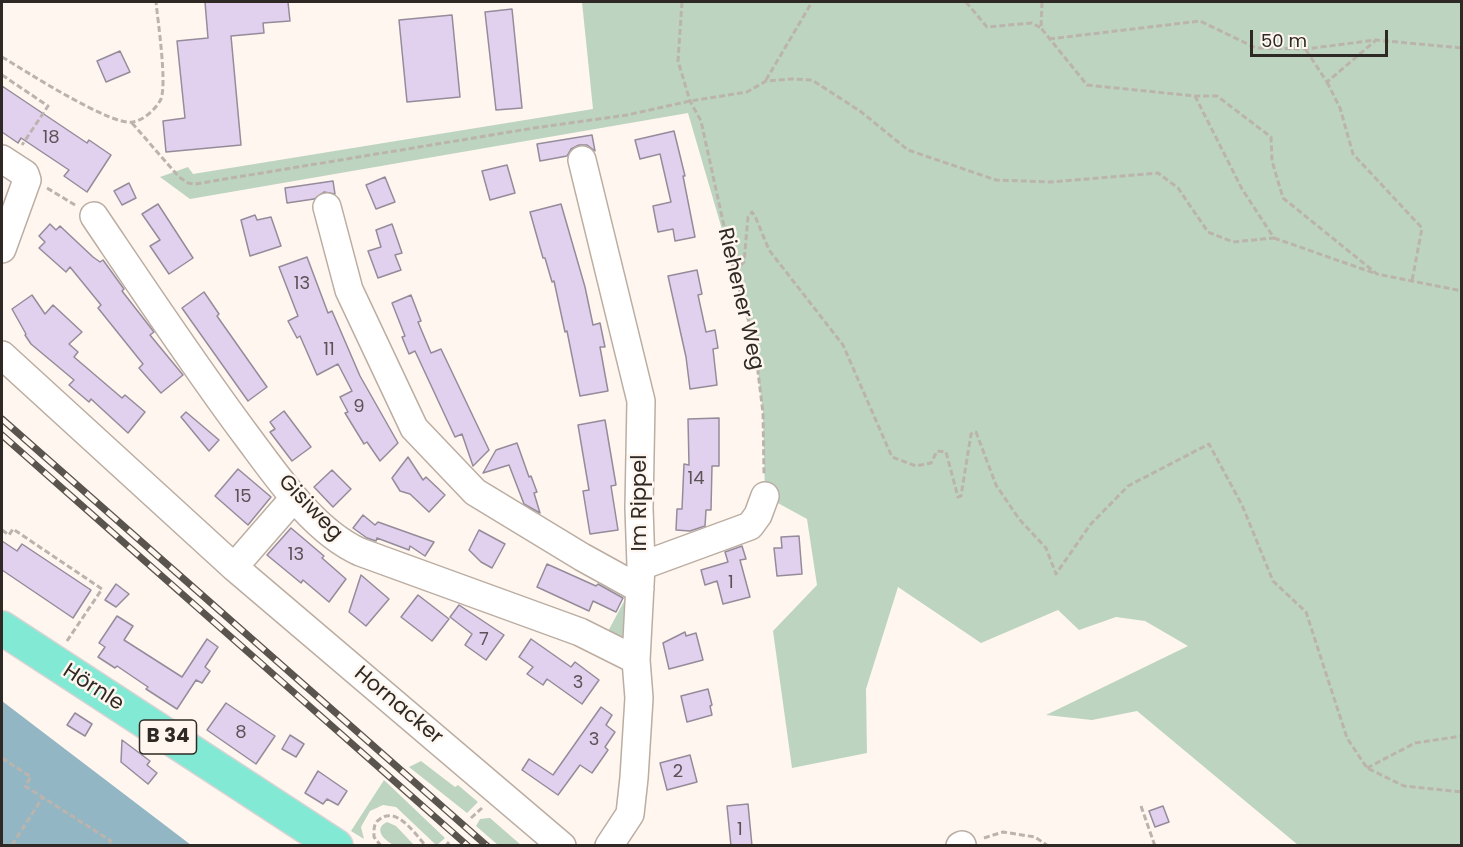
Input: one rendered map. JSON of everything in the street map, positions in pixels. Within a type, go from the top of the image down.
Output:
[{"type":"main road","name":"Hörnle","points":[[2,628],[336,846]]},
{"type":"street","name":"Im Rippel","points":[[582,160],[641,401],[640,578],[636,660],[639,698],[634,778],[630,814],[609,846]]},
{"type":"street","points":[[2,249],[26,186],[12,165]]},
{"type":"street","points":[[327,207],[349,290],[414,428],[475,492],[582,557],[640,578],[750,526],[758,515],[765,496]]},
{"type":"street","name":"Gisiweg","points":[[94,216],[195,367],[294,498],[348,546],[580,632],[636,660]]},
{"type":"street","name":"Hornacker","points":[[2,355],[234,567],[562,846]]},
{"type":"street","points":[[234,567],[294,498]]},
{"type":"path","points":[[132,123],[149,114],[161,99],[163,89],[156,2]]},
{"type":"path","name":"Riehener Weg","points":[[682,2],[678,61],[690,101],[701,121],[734,272],[754,339],[763,413],[765,496]]},
{"type":"path","points":[[766,81],[812,2]]},
{"type":"path","points":[[966,2],[987,27],[1032,23],[1041,28],[1087,85],[1195,96],[1217,96],[1271,137],[1272,161],[1283,198],[1377,274]]},
{"type":"path","points":[[1041,28],[1042,2]]},
{"type":"path","points":[[1049,39],[1200,21],[1256,48],[1305,50],[1376,40],[1461,48]]},
{"type":"path","points":[[1327,82],[1376,40]]},
{"type":"path","points":[[1305,50],[1327,82],[1340,108],[1353,154],[1422,228],[1412,281]]},
{"type":"path","points":[[2,57],[110,118],[132,123],[179,177],[188,183],[195,184],[534,128],[627,115],[690,101],[747,92],[766,81],[812,80],[860,111],[908,150],[996,180],[1051,182],[1158,173],[1178,188],[1208,232],[1233,242],[1274,238],[1377,274],[1461,291]]},
{"type":"path","points":[[2,75],[48,106],[12,165],[94,216]]},
{"type":"path","points":[[1195,96],[1242,189],[1274,238]]},
{"type":"path","points":[[734,272],[744,262],[748,217],[752,212],[769,250],[843,345],[892,457],[916,466],[931,463],[937,451],[946,452],[958,496],[961,496],[970,434],[976,432],[996,485],[1018,519],[1046,548],[1056,574],[1090,525],[1128,486],[1209,444],[1242,505],[1273,581],[1306,612],[1347,738],[1367,768],[1404,786],[1461,792]]},
{"type":"path","points":[[2,530],[9,535],[13,529],[102,588],[53,662]]},
{"type":"path","points":[[1367,768],[1415,742],[1461,736]]},
{"type":"path","points":[[2,758],[31,777],[25,786],[111,841],[108,846]]},
{"type":"path","points":[[12,845],[43,797]]},
{"type":"path","points":[[1141,806],[1155,846]]},
{"type":"path","points":[[381,846],[374,837],[376,823],[380,818],[394,816],[401,820],[426,846]]},
{"type":"path","points":[[961,845],[1003,832],[1035,837],[1048,846]]},
{"type":"green space","points":[[582,2],[1461,2],[1461,845],[1298,845],[1137,711],[1092,720],[1046,715],[1188,646],[1145,621],[1116,617],[1079,630],[1058,610],[981,643],[898,587],[866,689],[867,753],[792,768],[773,631],[817,585],[807,519],[765,496],[763,413],[754,339],[688,113],[190,199],[160,177],[188,167],[193,174],[593,109]]},
{"type":"green space","points":[[628,594],[628,638],[621,641],[606,635]]},
{"type":"green space","points":[[421,761],[455,787],[458,785],[478,802],[467,813],[409,767]]},
{"type":"green space","points":[[384,780],[445,838],[437,845],[435,844],[396,807],[383,805],[370,811],[361,827],[364,839],[351,831]]},
{"type":"green space","points":[[490,818],[521,845],[498,845],[476,826],[480,819]]},
{"type":"green space","points":[[387,822],[396,826],[414,845],[398,846],[385,839],[380,828]]},
{"type":"water","points":[[2,701],[191,845],[2,845]]},
{"type":"building","points":[[205,2],[288,2],[290,21],[263,23],[264,33],[231,36],[241,145],[166,152],[163,121],[185,118],[177,41],[208,38]]},
{"type":"building","points":[[512,9],[522,108],[496,110],[485,12]]},
{"type":"building","points":[[452,15],[460,97],[407,102],[399,20]]},
{"type":"building","points":[[120,51],[130,72],[106,82],[97,61]]},
{"type":"building","points":[[2,86],[87,143],[89,140],[111,155],[87,192],[64,176],[69,170],[21,138],[18,143],[2,132]]},
{"type":"building","points":[[674,131],[685,176],[683,176],[695,237],[675,241],[673,229],[658,232],[653,206],[671,202],[660,154],[640,159],[635,140]]},
{"type":"building","points":[[592,135],[595,151],[587,145],[579,145],[571,149],[567,156],[540,161],[537,144]]},
{"type":"building","points":[[507,165],[515,193],[490,200],[482,171]]},
{"type":"building","points":[[385,177],[395,202],[376,209],[366,185]]},
{"type":"building","points":[[333,181],[335,194],[324,192],[314,199],[287,203],[285,188]]},
{"type":"building","points":[[129,183],[136,198],[122,205],[114,191]]},
{"type":"building","points":[[158,204],[193,258],[169,274],[150,246],[160,240],[142,214]]},
{"type":"building","points":[[561,204],[585,287],[593,325],[600,323],[605,347],[600,347],[608,391],[580,396],[554,281],[552,282],[545,258],[543,258],[530,212]]},
{"type":"building","points":[[255,215],[257,220],[271,217],[281,246],[250,256],[241,220]]},
{"type":"building","points":[[50,224],[56,230],[60,226],[93,257],[100,262],[103,260],[124,289],[122,291],[154,332],[150,335],[183,375],[161,393],[139,368],[143,364],[98,308],[101,305],[70,267],[66,272],[39,248],[45,242],[39,236]]},
{"type":"building","points":[[392,224],[402,253],[395,255],[401,270],[378,278],[368,251],[381,247],[376,230]]},
{"type":"building","points":[[307,257],[328,313],[332,311],[360,376],[398,443],[380,461],[367,442],[364,444],[345,413],[348,412],[340,397],[352,391],[338,364],[317,375],[300,336],[297,338],[288,321],[298,316],[279,267]]},
{"type":"building","points":[[697,270],[702,294],[698,295],[706,332],[715,330],[718,348],[713,349],[717,385],[690,389],[686,357],[668,276]]},
{"type":"building","points":[[204,292],[219,314],[217,316],[267,387],[248,401],[182,308]]},
{"type":"building","points":[[32,295],[45,314],[53,305],[82,332],[69,344],[78,352],[74,357],[122,398],[125,395],[145,412],[128,433],[91,399],[89,402],[69,385],[74,380],[31,344],[12,309]]},
{"type":"building","points":[[411,295],[421,321],[418,322],[431,353],[441,349],[489,450],[473,466],[462,434],[455,437],[415,351],[409,354],[402,337],[405,336],[392,303]]},
{"type":"building","points":[[284,411],[311,447],[292,461],[270,432],[275,429],[270,422]]},
{"type":"building","points":[[186,412],[219,440],[209,451],[181,417]]},
{"type":"building","points":[[719,418],[719,466],[712,466],[711,510],[706,510],[705,526],[690,531],[676,530],[677,509],[682,509],[684,464],[689,465],[688,419]]},
{"type":"building","points":[[605,420],[616,485],[611,486],[618,530],[590,534],[583,491],[589,490],[578,425]]},
{"type":"building","points":[[517,443],[537,492],[534,493],[540,513],[524,504],[509,465],[483,473],[496,450]]},
{"type":"building","points":[[408,457],[423,480],[426,477],[445,495],[429,512],[410,494],[400,491],[392,478]]},
{"type":"building","points":[[238,469],[271,497],[248,525],[215,496]]},
{"type":"building","points":[[332,470],[351,489],[333,507],[314,487]]},
{"type":"building","points":[[363,515],[375,525],[378,522],[434,542],[425,556],[410,546],[409,550],[377,538],[376,541],[367,538],[353,528]]},
{"type":"building","points":[[291,528],[324,556],[322,558],[346,579],[329,602],[303,580],[301,583],[267,555]]},
{"type":"building","points":[[479,530],[505,544],[492,568],[481,562],[469,550]]},
{"type":"building","points":[[799,536],[802,574],[777,576],[774,548],[782,548],[781,537]]},
{"type":"building","points":[[2,541],[17,551],[22,544],[91,590],[73,618],[2,570]]},
{"type":"building","points":[[742,546],[746,559],[740,560],[750,597],[723,604],[717,581],[705,585],[701,570],[728,562],[725,552]]},
{"type":"building","points":[[547,564],[596,586],[598,584],[623,598],[616,612],[593,601],[589,611],[537,587]]},
{"type":"building","points":[[361,575],[389,599],[366,626],[349,612]]},
{"type":"building","points":[[116,584],[129,594],[116,607],[105,600]]},
{"type":"building","points":[[418,595],[449,619],[432,641],[401,617]]},
{"type":"building","points":[[459,605],[504,635],[486,660],[465,645],[472,634],[450,617]]},
{"type":"building","points":[[117,616],[133,626],[124,640],[182,677],[207,639],[218,647],[205,667],[210,671],[202,683],[196,680],[177,709],[146,689],[148,687],[117,666],[115,668],[98,657],[105,647],[99,643]]},
{"type":"building","points":[[685,632],[686,636],[696,633],[703,660],[669,669],[663,643]]},
{"type":"building","points":[[531,639],[571,667],[575,662],[599,680],[582,704],[547,679],[543,685],[527,674],[533,667],[519,657]]},
{"type":"building","points":[[708,689],[712,715],[687,722],[681,696]]},
{"type":"building","points":[[226,703],[275,736],[256,764],[207,730]]},
{"type":"building","points":[[601,707],[612,715],[606,725],[615,732],[605,747],[608,750],[592,773],[580,765],[558,795],[522,770],[529,759],[553,775]]},
{"type":"building","points":[[75,713],[92,724],[85,736],[67,725]]},
{"type":"building","points":[[290,735],[304,744],[296,757],[282,749]]},
{"type":"building","points":[[122,740],[150,761],[147,765],[157,773],[148,784],[121,762]]},
{"type":"building","points":[[690,755],[697,782],[667,790],[660,763]]},
{"type":"building","points":[[318,771],[347,791],[338,805],[327,799],[323,804],[305,793]]},
{"type":"building","points":[[748,804],[752,846],[731,846],[727,806]]},
{"type":"building","points":[[1163,806],[1169,822],[1155,827],[1149,811]]},
{"type":"railway","points":[[2,419],[487,846]]},
{"type":"railway","points":[[2,435],[468,846]]}]
